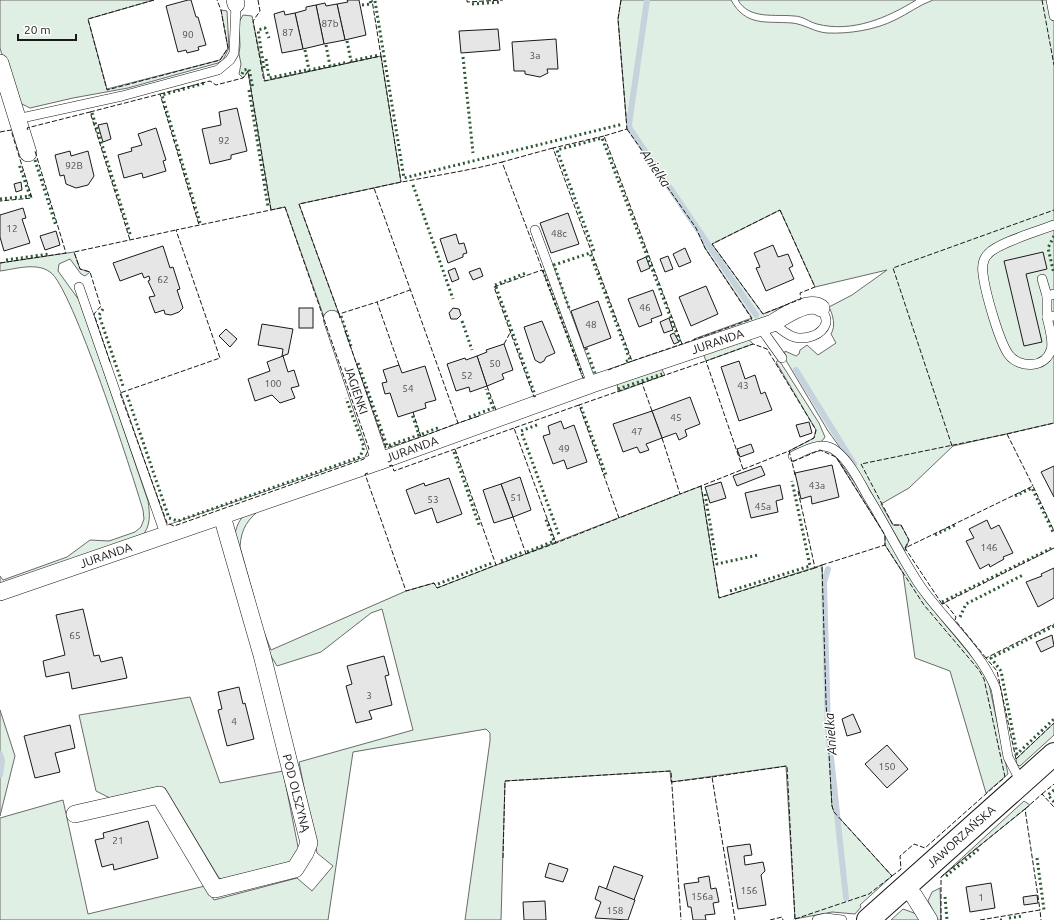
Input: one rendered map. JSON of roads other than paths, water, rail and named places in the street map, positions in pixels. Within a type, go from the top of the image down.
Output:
[{"type":"street","points":[[0,62],[28,153]]},
{"type":"street","name":"JURANDA","points":[[0,592],[165,534],[222,516],[592,384],[766,325],[791,312],[810,305],[817,305],[821,308]]},
{"type":"street","name":"JAGIENKI","points":[[332,319],[380,460]]},
{"type":"street","name":"POD OLSZYNĄ","points":[[75,814],[159,795],[215,889],[295,869],[305,853],[309,843],[262,655],[222,516]]},
{"type":"street","name":"JAWORZAŃSKA","points":[[868,920],[1054,754]]},
{"type":"street","points":[[905,887],[917,901],[929,920]]},
{"type":"lane","points":[[1051,0],[1054,16]]},
{"type":"lane","points":[[17,119],[122,96],[218,70],[230,60],[234,53],[235,2]]},
{"type":"lane","points":[[1042,279],[1050,295],[1052,346],[1047,358],[1039,363],[1029,365],[1014,360],[1006,351],[986,288],[983,266],[987,254],[998,246],[1054,225]]},
{"type":"lane","points":[[535,230],[592,384]]},
{"type":"lane","points":[[79,287],[165,534]]},
{"type":"lane","points":[[766,325],[792,337],[804,339],[814,336],[826,322],[821,308]]},
{"type":"lane","points":[[766,325],[782,358]]},
{"type":"lane","points":[[793,456],[812,447],[828,447],[835,450],[842,457],[857,478],[920,586],[941,614],[981,660],[992,678],[996,689],[1008,757],[1022,782]]},
{"type":"lane","points":[[817,920],[826,918],[842,920]]},
{"type":"waterway","name":"Anielka","points":[[647,0],[629,124],[630,129],[756,315]]},
{"type":"waterway","name":"Anielka","points":[[796,370],[854,464]]},
{"type":"waterway","name":"Anielka","points":[[828,569],[824,582],[828,729],[846,898]]},
{"type":"waterway","points":[[0,754],[2,761],[0,775]]}]
